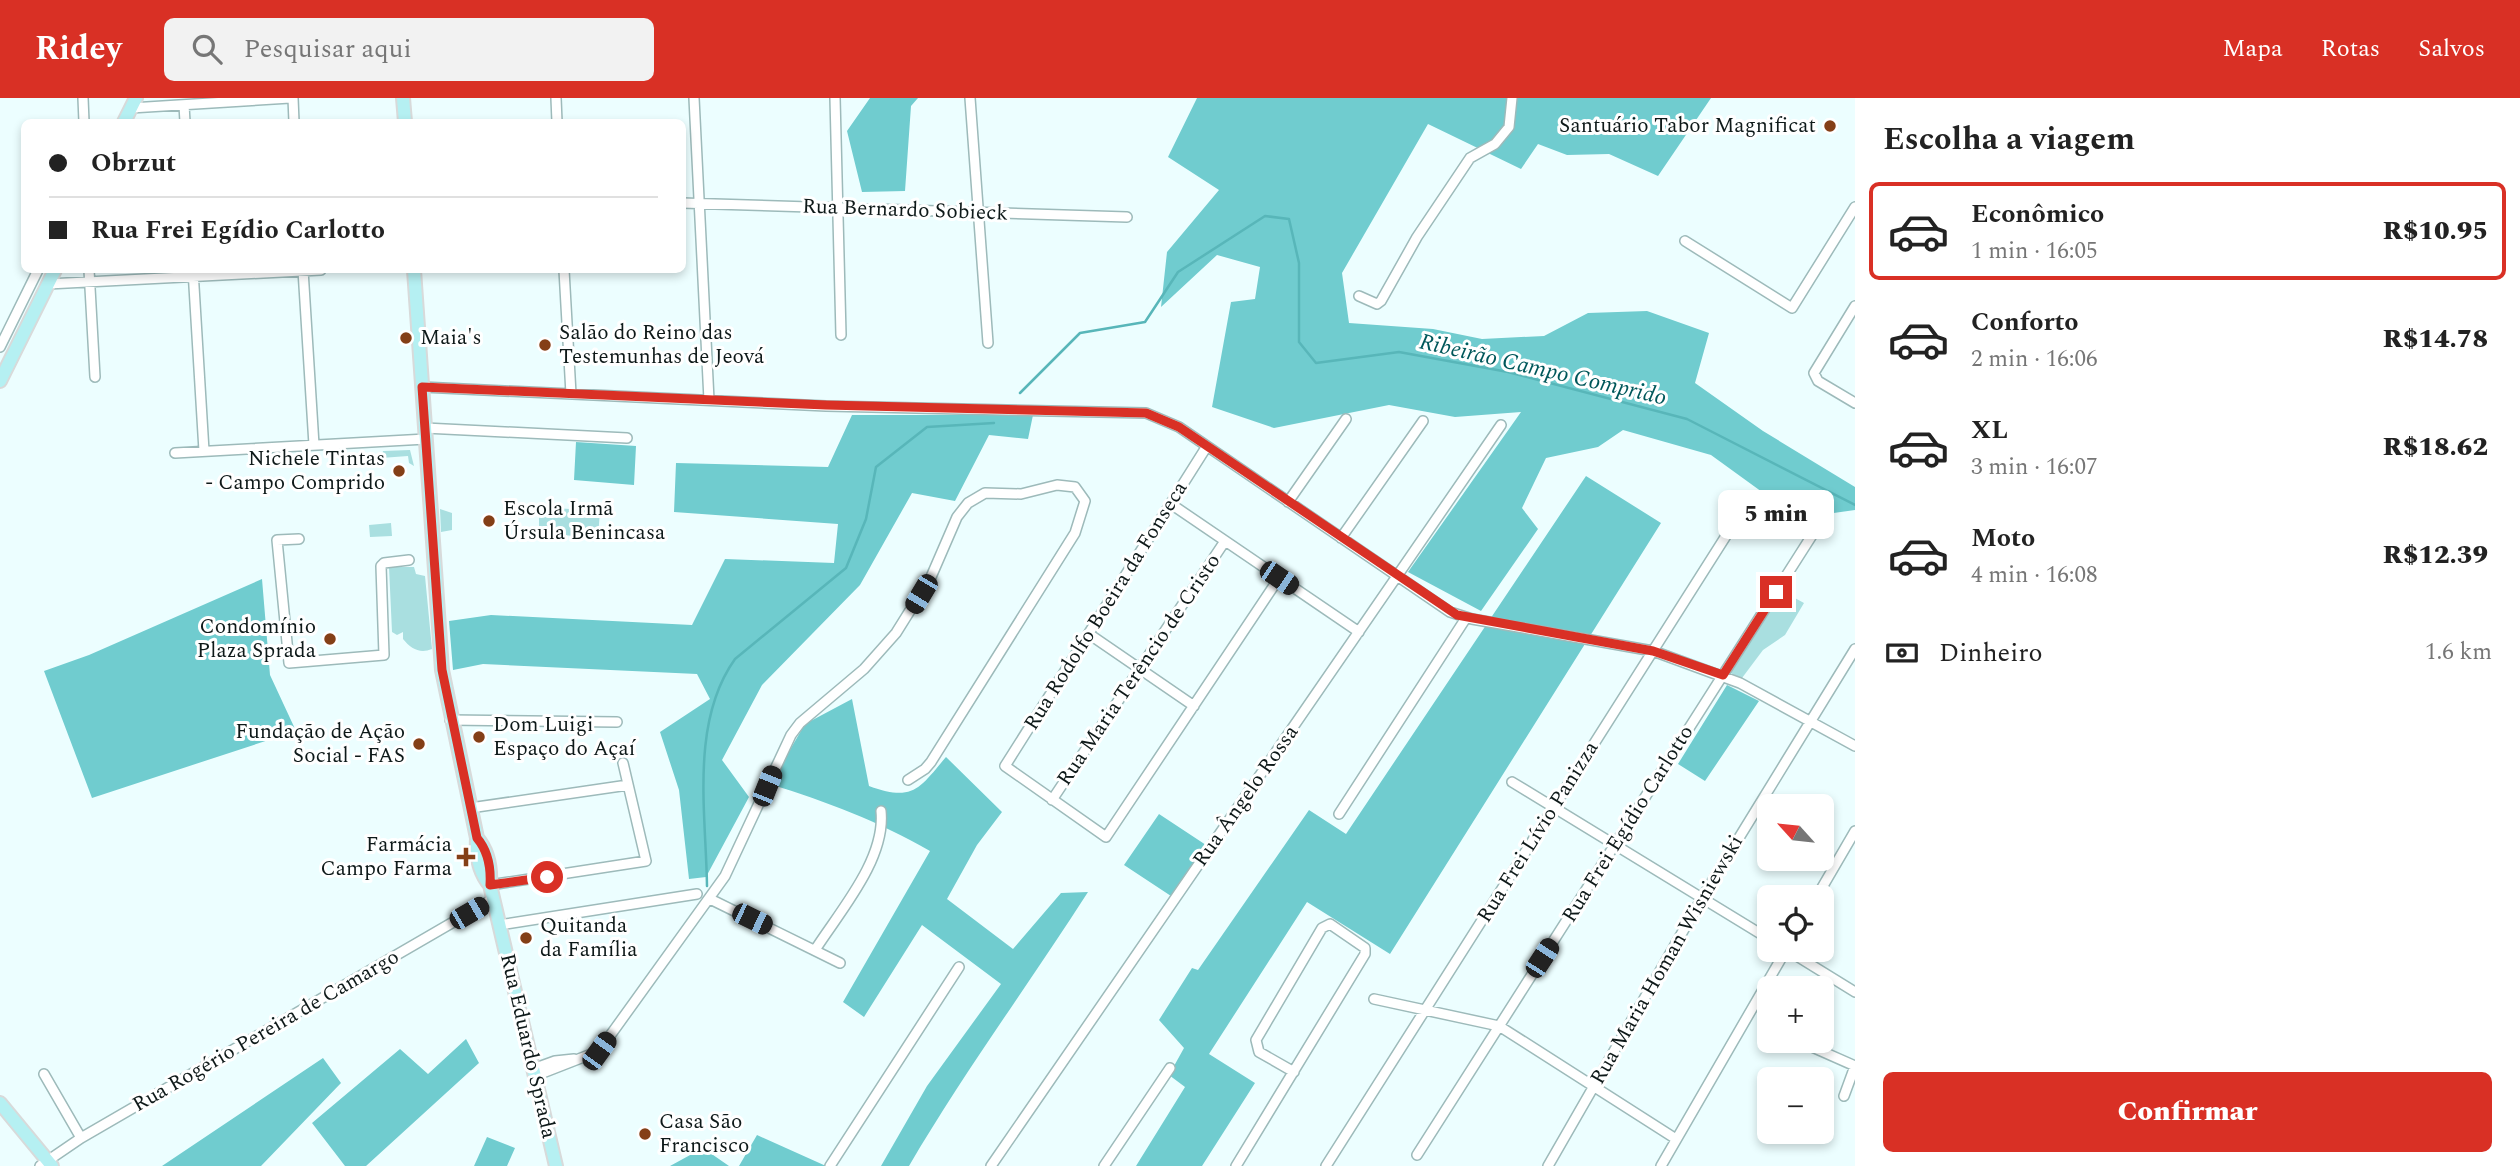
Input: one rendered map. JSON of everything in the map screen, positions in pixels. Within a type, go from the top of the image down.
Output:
[{"type":"main road","points":[[403,98],[405,119]]},
{"type":"main road","points":[[126,119],[134,103]]},
{"type":"main road","points":[[0,381],[54,273]]},
{"type":"main road","name":"Rua Eduardo Sprada","points":[[414,273],[440,650],[450,720],[477,838],[484,847],[491,874],[493,899],[556,1166]]},
{"type":"main road","points":[[0,1103],[47,1165]]},
{"type":"street","points":[[83,98],[85,119]]},
{"type":"street","points":[[134,103],[184,104],[291,98],[294,119]]},
{"type":"street","points":[[556,98],[557,119]]},
{"type":"street","points":[[694,98],[709,400]]},
{"type":"street","points":[[835,98],[841,335]]},
{"type":"street","points":[[970,98],[988,344]]},
{"type":"street","points":[[1359,296],[1377,304],[1381,301],[1418,237],[1470,159],[1495,144],[1509,127],[1512,98]]},
{"type":"street","points":[[184,104],[185,119]]},
{"type":"street","name":"Rua Bernardo Sobieck","points":[[686,203],[1127,217]]},
{"type":"street","points":[[1685,241],[1792,308],[1855,206]]},
{"type":"street","points":[[0,347],[37,273]]},
{"type":"street","points":[[89,273],[95,377]]},
{"type":"street","points":[[48,284],[193,273],[204,451]]},
{"type":"street","points":[[303,273],[314,445]]},
{"type":"street","points":[[565,273],[570,394]]},
{"type":"street","points":[[1855,306],[1814,373],[1818,381],[1855,403]]},
{"type":"street","points":[[422,387],[709,400],[1135,412],[1169,422],[1207,446],[1443,608],[1465,618],[1653,651],[1723,675],[1855,746]]},
{"type":"street","points":[[1288,502],[1346,419]]},
{"type":"street","points":[[1340,538],[1423,421]]},
{"type":"street","name":"Rua Ângelo Rossa","points":[[991,1166],[1501,425]]},
{"type":"street","points":[[175,453],[314,445],[425,433],[627,438]]},
{"type":"street","name":"Rua Rodolfo Boeira da Fonseca","points":[[1052,800],[1005,766],[1207,446]]},
{"type":"street","points":[[534,1072],[561,1060],[599,1051],[710,899],[736,857],[791,735],[813,712],[864,669],[896,633],[931,577],[962,509],[985,493],[1021,494],[1057,485],[1075,487],[1085,501],[1084,509],[1067,547],[931,762],[908,780]]},
{"type":"street","name":"Rua Frei Lívio Panizza","points":[[1326,1166],[1750,498]]},
{"type":"street","points":[[1171,504],[1359,632]]},
{"type":"street","name":"Rua Frei Egídio Carlotto","points":[[1417,1155],[1816,529]]},
{"type":"street","points":[[299,538],[277,540],[289,663],[384,655],[381,566],[384,563],[409,560]]},
{"type":"street","name":"Rua Maria Terêncio de Cristo","points":[[1052,800],[1225,541]]},
{"type":"street","points":[[1052,800],[1106,838],[1279,578]]},
{"type":"street","points":[[1339,814],[1465,618]]},
{"type":"street","points":[[1089,634],[1194,706]]},
{"type":"street","name":"Rua Maria Homan Wisniewski","points":[[1548,1166],[1702,898],[1855,649]]},
{"type":"street","points":[[450,720],[617,722]]},
{"type":"street","points":[[490,885],[646,861],[623,763]]},
{"type":"street","points":[[1512,782],[1757,932]]},
{"type":"street","points":[[470,808],[628,785]]},
{"type":"street","points":[[815,950],[873,858],[882,835],[881,811]]},
{"type":"street","points":[[1824,885],[1855,831]]},
{"type":"street","points":[[499,925],[697,894]]},
{"type":"street","name":"Rua Rogério Pereira de Camargo","points":[[47,1165],[81,1138],[493,899]]},
{"type":"street","points":[[710,899],[840,963]]},
{"type":"street","points":[[1236,1166],[1294,1072],[1366,951],[1330,924],[1322,928],[1256,1040],[1259,1052],[1294,1072]]},
{"type":"street","points":[[1661,1166],[1779,962]]},
{"type":"street","points":[[1806,962],[1855,992]]},
{"type":"street","points":[[830,1166],[959,967]]},
{"type":"street","points":[[1374,999],[1499,1026],[1676,1139]]},
{"type":"street","points":[[1824,1053],[1855,1066],[1844,1096]]},
{"type":"street","points":[[1104,1166],[1170,1068]]},
{"type":"street","points":[[44,1074],[81,1138]]},
{"type":"shaded area","points":[[870,98],[918,98],[911,106],[905,191],[862,192],[847,131]]},
{"type":"shaded area","points":[[1197,98],[1711,98],[1658,176],[1609,154],[1567,155],[1538,144],[1521,169],[1428,124],[1342,273],[1349,323],[1433,329],[1482,339],[1544,336],[1588,313],[1647,311],[1709,333],[1695,383],[1763,431],[1855,487],[1855,510],[1798,518],[1711,455],[1623,430],[1598,447],[1546,458],[1522,508],[1538,529],[1481,611],[1408,572],[1521,412],[1455,417],[1389,405],[1274,428],[1212,407],[1231,302],[1255,299],[1260,267],[1217,255],[1161,307],[1167,252],[1219,190],[1168,157]]},
{"type":"shaded area","points":[[852,415],[1033,415],[1028,439],[989,435],[955,501],[912,493],[860,585],[762,685],[722,760],[749,797],[706,877],[689,879],[679,790],[660,732],[710,699],[697,674],[483,664],[453,670],[449,621],[491,615],[692,625],[725,559],[834,563],[838,524],[674,512],[676,463],[828,467]]},
{"type":"shaded area","points":[[576,442],[636,446],[634,485],[574,480]]},
{"type":"shaded area","points":[[410,450],[414,466],[409,463],[408,456],[381,458],[383,451]]},
{"type":"shaded area","points":[[1586,476],[1661,523],[1390,954],[1307,902],[1209,1054],[1255,1083],[1202,1166],[1136,1166],[1185,1087],[1169,1075],[1184,1048],[1159,1020],[1192,968],[1198,970],[1309,810],[1346,834]]},
{"type":"shaded area","points":[[539,507],[600,511],[598,537],[539,534]]},
{"type":"shaded area","points":[[440,509],[452,513],[452,530],[441,532]]},
{"type":"shaded area","points":[[391,523],[392,536],[370,537],[369,525]]},
{"type":"shaded area","points":[[389,567],[414,567],[416,574],[425,576],[432,649],[416,650],[403,639],[403,632],[397,635],[392,632]]},
{"type":"shaded area","points":[[262,579],[270,675],[296,731],[92,798],[44,671],[89,655]]},
{"type":"shaded area","points":[[1782,591],[1804,603],[1785,635],[1763,650],[1742,678],[1730,673]]},
{"type":"shaded area","points":[[1727,685],[1759,701],[1705,781],[1678,764]]},
{"type":"shaded area","points":[[852,699],[869,786],[896,793],[914,790],[946,757],[1002,812],[977,845],[947,899],[1013,949],[1061,893],[1088,892],[952,1096],[909,1166],[881,1166],[927,1086],[1001,984],[922,925],[864,1017],[843,1002],[930,851],[852,813],[770,784],[805,724]]},
{"type":"shaded area","points":[[1159,814],[1206,845],[1171,896],[1124,865]]},
{"type":"shaded area","points":[[466,1039],[479,1063],[366,1166],[345,1166],[312,1123],[400,1049],[428,1074]]},
{"type":"shaded area","points":[[323,1058],[341,1083],[261,1166],[162,1166]]},
{"type":"shaded area","points":[[757,1135],[826,1166],[739,1166]]},
{"type":"shaded area","points":[[487,1137],[515,1148],[507,1166],[474,1166]]},
{"type":"shaded area","points":[[703,1148],[729,1166],[670,1166]]},
{"type":"waterway","name":"Ribeirão Campo Comprido","points":[[1020,393],[1080,333],[1145,322],[1178,272],[1265,216],[1289,219],[1299,263],[1299,342],[1316,363],[1399,352],[1508,372],[1687,419],[1855,505]]},
{"type":"waterway","name":"Ribeirão Campo Comprido","points":[[707,886],[704,799],[706,739],[721,684],[735,659],[846,568],[866,519],[876,467],[927,427],[994,423]]},
{"type":"place","name":"Santuário Tabor Magnificat","points":[[1830,126]]},
{"type":"place","name":"Maia's","points":[[406,338]]},
{"type":"place","name":"Salão do Reino das Testemunhas de Jeová","points":[[545,345]]},
{"type":"place","name":"Nichele Tintas - Campo Comprido","points":[[399,471]]},
{"type":"place","name":"Escola Irmã Úrsula Benincasa","points":[[489,521]]},
{"type":"place","name":"Condomínio Plaza Sprada","points":[[330,639]]},
{"type":"place","name":"Dom Luigi Espaço do Açaí","points":[[479,737]]},
{"type":"place","name":"Fundação de Ação Social - FAS","points":[[419,744]]},
{"type":"place","name":"Farmácia Campo Farma","points":[[466,857]]},
{"type":"place","name":"Quitanda da Família","points":[[526,938]]},
{"type":"place","name":"Casa São Francisco","points":[[645,1134]]},
{"type":"route","points":[[547,877],[490,885],[491,874],[484,847],[477,838],[450,720],[442,670],[422,387],[826,405],[1146,413],[1179,427],[1457,615],[1653,651],[1723,675],[1776,592]]}]
